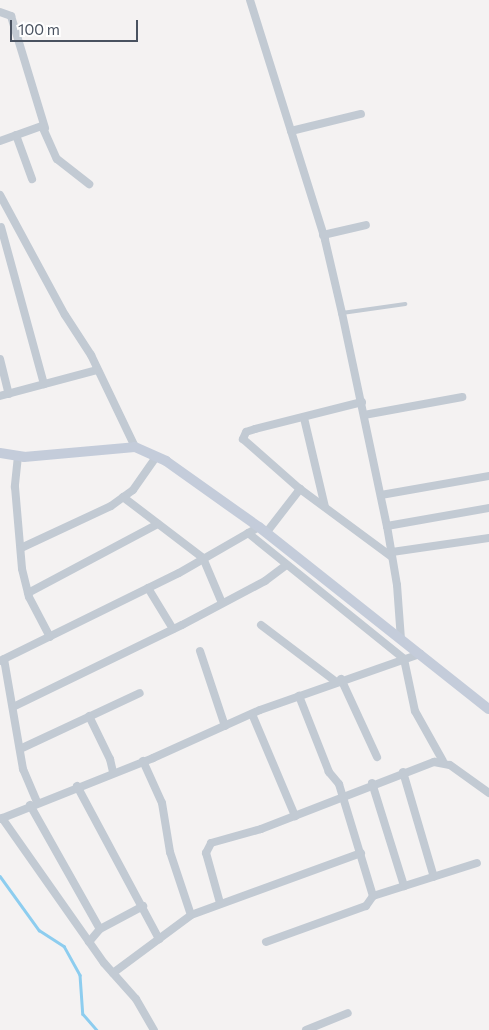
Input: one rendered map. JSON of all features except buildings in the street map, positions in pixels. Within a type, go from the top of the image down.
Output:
[{"type":"street","points":[[250,0],[323,236],[342,313],[387,526],[401,638]]},
{"type":"street","points":[[0,12],[11,16],[57,160],[89,184]]},
{"type":"street","points":[[291,131],[361,114]]},
{"type":"street","points":[[0,141],[38,126],[46,128]]},
{"type":"street","points":[[16,135],[32,179]]},
{"type":"street","points":[[0,195],[97,370],[135,447]]},
{"type":"street","points":[[15,223],[1,228],[44,384]]},
{"type":"street","points":[[323,236],[366,225]]},
{"type":"street","points":[[0,359],[9,394]]},
{"type":"street","points":[[0,396],[97,370]]},
{"type":"street","points":[[364,416],[462,397]]},
{"type":"street","points":[[362,402],[255,429],[243,435],[246,445],[300,489],[392,555],[489,538]]},
{"type":"street","points":[[304,418],[324,507]]},
{"type":"street","points":[[0,452],[18,456],[135,447],[156,456],[262,530],[489,709]]},
{"type":"street","points":[[18,456],[15,487],[28,593],[50,637]]},
{"type":"street","points":[[21,548],[123,497],[156,456]]},
{"type":"street","points":[[381,495],[489,476]]},
{"type":"street","points":[[100,930],[34,804],[26,780],[13,707],[2,660],[148,588],[248,533],[262,530],[300,489]]},
{"type":"street","points":[[123,497],[203,558],[222,604]]},
{"type":"street","points":[[387,526],[489,508]]},
{"type":"street","points":[[28,593],[158,524]]},
{"type":"street","points":[[248,533],[284,566],[404,659],[416,711],[443,761],[489,793]]},
{"type":"street","points":[[13,707],[222,604],[265,581],[284,566]]},
{"type":"street","points":[[148,588],[173,629]]},
{"type":"street","points":[[260,626],[338,680],[377,757]]},
{"type":"street","points":[[200,651],[225,726]]},
{"type":"street","points":[[154,1030],[136,999],[88,942],[1,819],[76,786],[142,761],[338,680],[420,654]]},
{"type":"street","points":[[20,749],[140,693]]},
{"type":"street","points":[[299,696],[329,772],[339,784],[344,797],[373,896]]},
{"type":"street","points":[[252,714],[295,816]]},
{"type":"street","points":[[89,716],[110,759],[113,772]]},
{"type":"street","points":[[142,761],[162,803],[170,852],[191,915]]},
{"type":"street","points":[[220,903],[207,847],[295,816],[402,772],[443,761]]},
{"type":"street","points":[[402,772],[434,877]]},
{"type":"street","points":[[372,783],[404,886]]},
{"type":"street","points":[[76,786],[143,906],[159,939]]},
{"type":"street","points":[[113,973],[191,915],[361,853]]},
{"type":"street","points":[[266,942],[366,906],[373,896],[477,863]]},
{"type":"street","points":[[88,942],[100,930],[143,906]]},
{"type":"street","points":[[306,1030],[348,1013]]},
{"type":"lane","points":[[342,313],[405,304]]},
{"type":"waterway","points":[[0,876],[39,930],[64,946],[80,975],[83,1014],[97,1030]]}]
